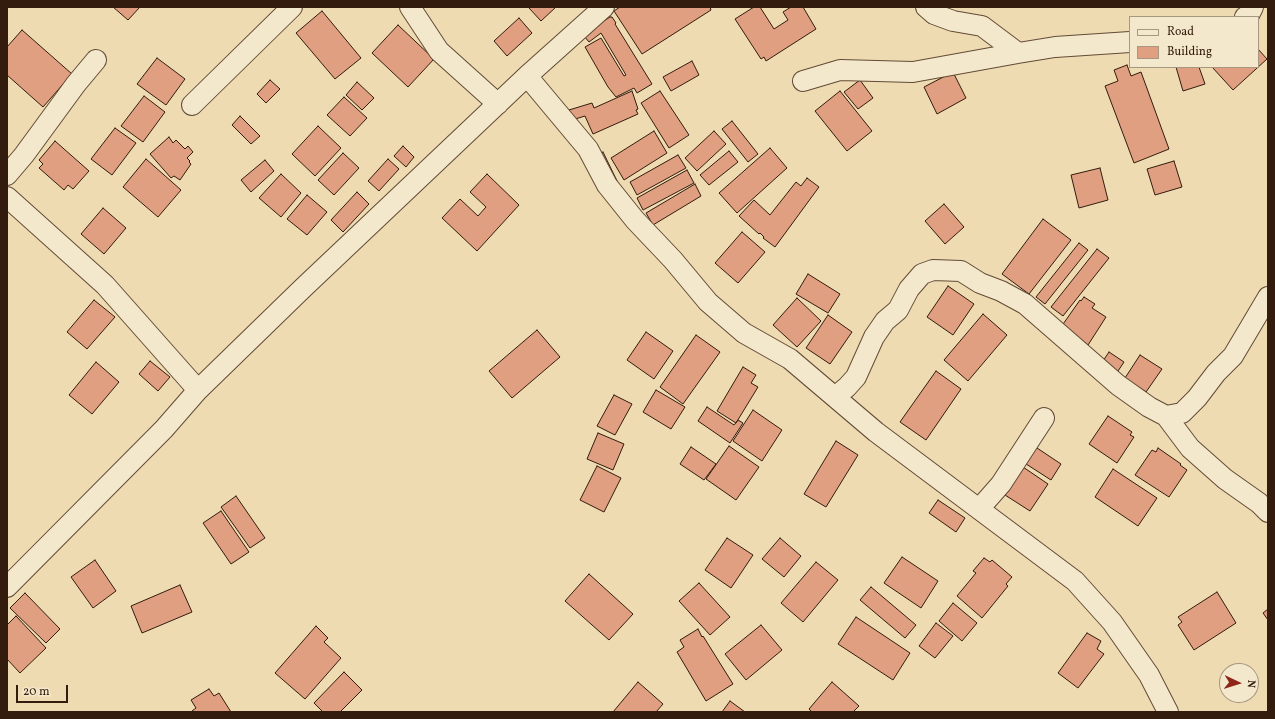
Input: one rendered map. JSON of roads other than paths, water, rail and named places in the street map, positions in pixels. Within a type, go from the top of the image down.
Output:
[{"type":"street","points":[[192,105],[292,7]]},
{"type":"street","points":[[410,7],[439,51],[498,104]]},
{"type":"street","points":[[7,587],[164,429],[198,390],[376,218],[527,76],[604,7]]},
{"type":"street","points":[[926,7],[934,14],[953,21],[982,26],[1018,53]]},
{"type":"street","points":[[1247,16],[1253,7]]},
{"type":"street","points":[[803,81],[840,70],[913,72],[1018,53],[1055,48],[1129,42]]},
{"type":"street","points":[[7,175],[28,150],[76,84],[96,60]]},
{"type":"street","points":[[527,76],[588,149],[607,186],[635,220],[673,260],[708,302],[744,333],[790,359],[876,432],[1075,581],[1112,622],[1149,675],[1168,712]]},
{"type":"street","points":[[7,197],[105,285],[198,390]]},
{"type":"street","points":[[835,397],[856,377],[874,337],[885,321],[898,310],[909,289],[922,274],[933,270],[961,271],[980,283],[1001,291],[1025,304],[1118,385],[1149,407],[1166,416],[1190,448],[1225,479],[1259,503],[1268,512]]},
{"type":"street","points":[[1166,416],[1182,413],[1197,398],[1216,373],[1233,356],[1268,297]]},
{"type":"street","points":[[980,509],[1001,484],[1044,418]]}]
